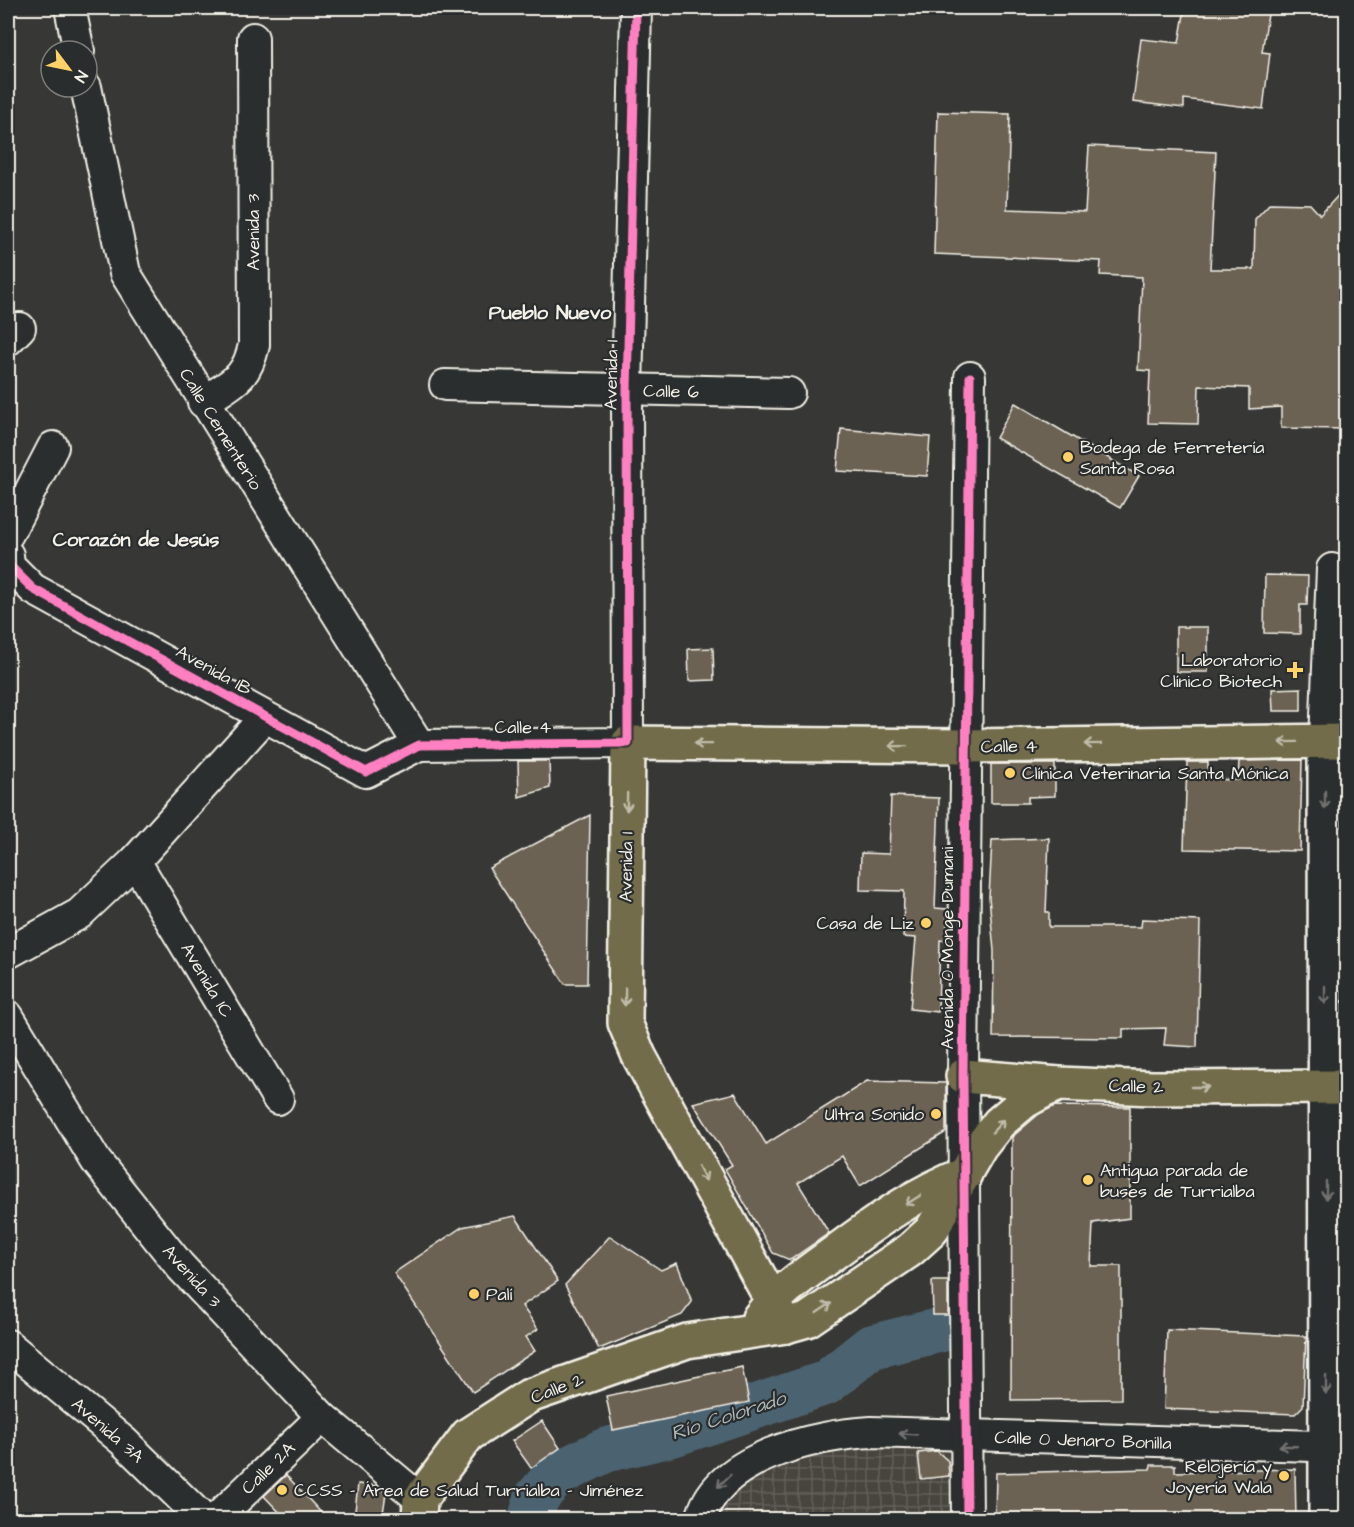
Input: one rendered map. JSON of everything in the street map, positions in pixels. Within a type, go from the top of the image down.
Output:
[{"type":"main road","name":"Calle 4","points":[[627,743],[964,746],[1336,741]]},
{"type":"main road","name":"Avenida 1","points":[[627,743],[625,1023],[639,1056],[779,1314]]},
{"type":"main road","points":[[963,1076],[1059,1084]]},
{"type":"main road","name":"Calle 2","points":[[779,1314],[807,1320],[910,1250],[930,1232],[980,1148],[999,1123],[1025,1101],[1059,1084],[1153,1088],[1336,1087]]},
{"type":"main road","name":"Calle 2","points":[[420,1509],[468,1435],[529,1396],[687,1341],[749,1332],[779,1314],[881,1218],[926,1191],[965,1174]]},
{"type":"street","points":[[70,8],[76,39]]},
{"type":"street","name":"Avenida 1","points":[[627,743],[627,391],[636,8]]},
{"type":"street","name":"Avenida 3","points":[[203,402],[236,380],[249,366],[254,345],[253,38]]},
{"type":"street","name":"Calle Cementerio","points":[[89,99],[125,273],[203,402],[419,745]]},
{"type":"street","name":"Avenida 0 Monge Dumani","points":[[966,1520],[963,1076],[964,746],[970,378]]},
{"type":"street","name":"Calle 6","points":[[445,385],[789,393]]},
{"type":"street","points":[[8,534],[53,447]]},
{"type":"street","name":"Avenida 1B","points":[[8,555],[9,565],[33,589],[366,772],[419,745]]},
{"type":"street","points":[[1326,1520],[1336,1447],[1336,741],[1332,569]]},
{"type":"street","points":[[8,953],[79,914],[135,861],[265,717]]},
{"type":"street","name":"Calle 4","points":[[419,745],[627,743]]},
{"type":"street","name":"Avenida 1C","points":[[135,861],[278,1099]]},
{"type":"street","name":"Avenida 3","points":[[8,1016],[96,1161],[180,1266],[322,1417],[420,1509]]},
{"type":"street","points":[[942,1213],[965,1268]]},
{"type":"street","name":"Avenida 3A","points":[[8,1345],[123,1441],[204,1520]]},
{"type":"street","name":"Calle 2A","points":[[215,1520],[322,1417]]},
{"type":"street","name":"Calle 0 Jenaro Bonilla","points":[[702,1515],[711,1496],[726,1478],[746,1465],[819,1439],[871,1432],[967,1437],[1336,1447]]},
{"type":"shaded area","points":[[848,1444],[958,1448],[958,1519],[720,1520],[719,1510],[742,1482]]},
{"type":"building","points":[[1185,8],[1269,8],[1262,52],[1270,53],[1263,109],[1184,99],[1184,108],[1133,102],[1141,39],[1179,43]]},
{"type":"building","points":[[938,112],[1010,114],[1007,209],[1085,212],[1089,146],[1216,152],[1210,269],[1254,269],[1255,219],[1270,203],[1310,204],[1320,215],[1347,186],[1347,429],[1281,428],[1281,407],[1249,409],[1249,388],[1199,386],[1198,424],[1148,423],[1150,371],[1138,370],[1142,277],[1100,275],[1101,261],[934,254]]},
{"type":"building","name":"Bodega de Ferretería Santa Rosa","points":[[1015,403],[1139,476],[1120,508],[996,438]]},
{"type":"building","points":[[841,429],[930,437],[927,476],[837,471]]},
{"type":"building","points":[[1265,575],[1308,576],[1307,605],[1300,605],[1300,634],[1264,633]]},
{"type":"building","points":[[1176,627],[1208,627],[1208,672],[1176,672]]},
{"type":"building","points":[[713,648],[714,680],[689,681],[688,649]]},
{"type":"building","points":[[1301,688],[1301,711],[1273,711],[1272,689]]},
{"type":"building","points":[[1302,760],[1300,851],[1184,849],[1187,762],[1208,762],[1208,779],[1238,780],[1239,761]]},
{"type":"building","points":[[518,761],[549,761],[550,788],[519,797]]},
{"type":"building","name":"Clínica Veterinaria Santa Mónica","points":[[991,764],[1055,764],[1055,796],[1028,797],[1028,803],[991,803]]},
{"type":"building","points":[[891,796],[939,798],[935,908],[947,909],[947,941],[940,940],[938,1012],[910,1009],[916,938],[903,937],[904,891],[860,890],[861,853],[889,854]]},
{"type":"building","points":[[590,815],[587,984],[565,984],[489,868]]},
{"type":"building","points":[[1049,838],[1046,912],[1049,912],[1049,927],[1141,927],[1142,919],[1200,921],[1197,1047],[1164,1045],[1166,1028],[1123,1029],[1123,1038],[993,1037],[994,951],[989,897],[992,840]]},
{"type":"building","points":[[867,1081],[946,1083],[946,1132],[860,1186],[842,1156],[798,1183],[829,1233],[790,1260],[773,1253],[725,1169],[732,1165],[693,1103],[735,1093],[766,1144]]},
{"type":"building","points":[[1055,1106],[1130,1107],[1130,1218],[1093,1223],[1091,1266],[1121,1266],[1121,1399],[1011,1400],[1012,1137],[1039,1114]]},
{"type":"building","name":"Palí","points":[[515,1216],[558,1281],[522,1306],[538,1329],[526,1337],[535,1351],[473,1392],[394,1273],[462,1227]]},
{"type":"building","points":[[610,1236],[661,1270],[677,1263],[692,1302],[682,1315],[599,1349],[565,1285]]},
{"type":"building","points":[[932,1281],[948,1281],[948,1315],[933,1315]]},
{"type":"building","points":[[1167,1330],[1306,1336],[1303,1406],[1295,1414],[1164,1409]]},
{"type":"building","points":[[742,1367],[749,1402],[613,1430],[606,1396]]},
{"type":"building","points":[[542,1421],[560,1448],[531,1468],[512,1441]]},
{"type":"building","points":[[937,1451],[948,1461],[949,1476],[921,1479],[918,1453]]},
{"type":"building","points":[[1151,1465],[1175,1465],[1175,1472],[1295,1469],[1296,1520],[995,1520],[996,1473],[1150,1469]]},
{"type":"building","points":[[286,1475],[328,1520],[287,1520],[264,1496]]},
{"type":"building","points":[[358,1484],[378,1486],[386,1493],[382,1520],[354,1520]]},
{"type":"waterway","name":"Río Colorado","points":[[530,1520],[537,1497],[557,1474],[606,1450],[674,1434],[826,1383],[871,1347],[944,1329]]},
{"type":"cycle path","points":[[8,555],[9,565],[33,589],[366,772],[419,745],[628,743],[627,391],[636,8]]},
{"type":"cycle path","points":[[967,1520],[963,1076],[970,377]]},
{"type":"place","name":"Bodega de Ferretería Santa Rosa","points":[[1068,457]]},
{"type":"place","name":"Laboratorio Clínico Biotech","points":[[1295,670]]},
{"type":"place","name":"Clínica Veterinaria Santa Mónica","points":[[1010,773]]},
{"type":"place","name":"Casa de Liz","points":[[926,923]]},
{"type":"place","name":"Ultra Sonido","points":[[936,1114]]},
{"type":"place","name":"Antigua parada de buses de Turrialba","points":[[1088,1180]]},
{"type":"place","name":"Palí","points":[[474,1294]]},
{"type":"place","name":"Relojería y Joyería Wala","points":[[1284,1476]]},
{"type":"place","name":"CCSS - Área de Salud Turrialba - Jiménez","points":[[282,1490]]},
{"type":"district","name":"Pueblo Nuevo","points":[[550,312]]},
{"type":"district","name":"Corazón de Jesús","points":[[136,539]]}]
